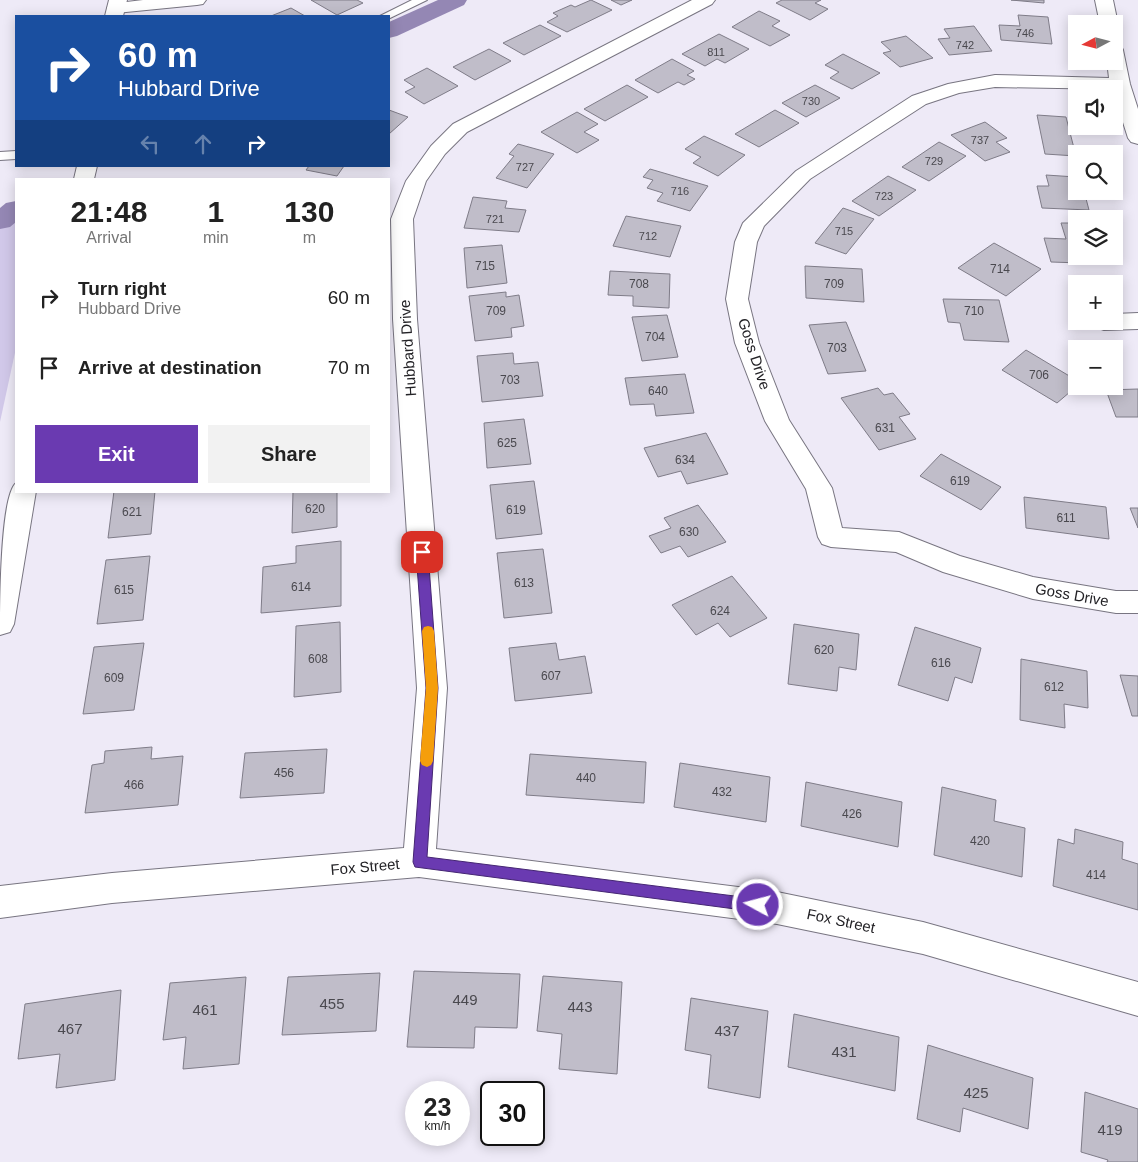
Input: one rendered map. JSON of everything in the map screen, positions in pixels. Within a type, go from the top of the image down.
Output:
[{"type":"street","points":[[116,8],[197,0]]},
{"type":"street","name":"Hubbard Drive","points":[[420,862],[432,688],[405,319],[402,219],[416,181],[438,150],[460,128],[706,0]]},
{"type":"street","points":[[1104,0],[1107,15]]},
{"type":"street","name":"Goss Drive","points":[[1068,83],[995,81],[955,88],[919,100],[803,175],[754,223],[746,242],[737,299],[747,343],[777,421],[819,488],[830,537],[899,542],[953,564],[1032,588],[1116,602],[1138,602]]},
{"type":"street","points":[[1123,93],[1138,138]]},
{"type":"street","points":[[1123,321],[1138,321]]},
{"type":"street","points":[[0,624],[23,493]]},
{"type":"street","name":"Fox Street","points":[[0,902],[112,888],[420,862],[777,908],[923,938],[1138,998]]},
{"type":"lane","points":[[388,15],[421,0]]},
{"type":"lane","points":[[0,156],[15,155]]},
{"type":"shaded area","points":[[15,213],[15,353],[0,422],[0,223]]},
{"type":"building","points":[[311,0],[357,0],[363,3],[337,15]]},
{"type":"building","points":[[591,0],[612,10],[567,32],[547,22],[558,16],[553,13],[571,5],[575,7]]},
{"type":"building","points":[[611,0],[632,0],[621,5]]},
{"type":"building","points":[[782,0],[821,0],[815,3],[828,9],[810,20],[776,3]]},
{"type":"building","points":[[1011,0],[1044,0],[1044,3]]},
{"type":"building","points":[[291,8],[303,15],[274,15]]},
{"type":"building","points":[[759,11],[780,21],[772,26],[790,35],[770,46],[732,27]]},
{"type":"building","points":[[1018,15],[1048,17],[1052,44],[1001,40],[999,25],[1020,26]]},
{"type":"building","points":[[540,25],[561,36],[524,55],[503,43]]},
{"type":"building","points":[[974,26],[992,51],[949,55],[938,39],[950,38],[944,29]]},
{"type":"building","points":[[719,34],[749,49],[725,63],[717,59],[705,66],[682,54]]},
{"type":"building","points":[[906,36],[933,58],[900,67],[883,53],[891,51],[881,42]]},
{"type":"building","points":[[489,49],[511,61],[475,80],[453,67]]},
{"type":"building","points":[[843,54],[880,73],[852,89],[830,78],[839,72],[825,65]]},
{"type":"building","points":[[672,59],[694,71],[687,75],[695,79],[684,85],[678,82],[658,93],[635,80]]},
{"type":"building","points":[[427,68],[458,86],[424,104],[405,92],[415,87],[404,80]]},
{"type":"building","points":[[627,85],[648,97],[605,121],[584,109]]},
{"type":"building","points":[[815,85],[840,98],[806,117],[782,103]]},
{"type":"building","points":[[390,110],[408,117],[390,133]]},
{"type":"building","points":[[775,110],[799,123],[759,147],[735,134]]},
{"type":"building","points":[[577,112],[598,124],[584,132],[599,140],[577,153],[541,132]]},
{"type":"building","points":[[1037,115],[1066,117],[1068,135],[1071,135],[1073,145],[1068,145],[1068,155],[1045,154]]},
{"type":"building","points":[[985,122],[1007,138],[996,142],[1010,152],[985,161],[951,135]]},
{"type":"building","points":[[704,136],[745,155],[718,176],[693,163],[701,157],[685,149]]},
{"type":"building","points":[[939,142],[966,156],[929,181],[902,167]]},
{"type":"building","points":[[518,144],[554,154],[527,188],[496,178],[514,156],[509,154]]},
{"type":"building","points":[[308,167],[343,167],[337,176],[306,170]]},
{"type":"building","points":[[650,169],[708,186],[690,211],[657,201],[663,193],[647,188],[653,180],[643,177]]},
{"type":"building","points":[[1046,175],[1068,176],[1068,200],[1086,200],[1089,210],[1042,208],[1037,186],[1049,186]]},
{"type":"building","points":[[888,176],[916,190],[879,216],[852,201]]},
{"type":"building","points":[[473,197],[507,201],[505,208],[526,210],[519,232],[464,228]]},
{"type":"building","points":[[843,208],[874,219],[846,254],[815,243]]},
{"type":"building","points":[[626,216],[681,226],[670,257],[613,246]]},
{"type":"building","points":[[1061,223],[1068,223],[1068,263],[1051,262],[1044,238],[1066,239]]},
{"type":"building","points":[[994,243],[1041,269],[1006,296],[958,268]]},
{"type":"building","points":[[502,245],[507,283],[467,288],[464,248]]},
{"type":"building","points":[[805,266],[862,269],[864,302],[806,298]]},
{"type":"building","points":[[610,271],[670,274],[669,308],[633,306],[633,296],[608,295]]},
{"type":"building","points":[[506,292],[506,297],[519,295],[524,326],[511,328],[512,337],[475,341],[469,296]]},
{"type":"building","points":[[943,299],[999,300],[1009,342],[964,340],[960,323],[948,322]]},
{"type":"building","points":[[667,315],[678,357],[642,361],[632,317]]},
{"type":"building","points":[[846,322],[866,371],[828,374],[809,325]]},
{"type":"building","points":[[1026,350],[1068,375],[1068,394],[1057,403],[1002,370]]},
{"type":"building","points":[[513,353],[514,364],[538,362],[543,396],[482,402],[477,356]]},
{"type":"building","points":[[685,374],[694,413],[656,416],[654,404],[630,405],[625,378]]},
{"type":"building","points":[[878,388],[884,395],[893,393],[910,414],[899,417],[916,439],[879,450],[841,398]]},
{"type":"building","points":[[1123,389],[1138,389],[1138,417],[1116,417],[1108,395],[1123,395]]},
{"type":"building","points":[[524,419],[531,464],[487,468],[484,423]]},
{"type":"building","points":[[706,433],[728,474],[687,484],[681,471],[658,477],[644,448]]},
{"type":"building","points":[[941,454],[1001,487],[981,510],[920,476]]},
{"type":"building","points":[[534,481],[542,534],[496,539],[490,485]]},
{"type":"building","points":[[114,493],[155,493],[151,534],[108,538]]},
{"type":"building","points":[[293,493],[337,493],[337,527],[292,533]]},
{"type":"building","points":[[1024,497],[1106,507],[1109,539],[1026,528]]},
{"type":"building","points":[[698,505],[726,542],[688,557],[680,546],[661,553],[649,536],[671,528],[664,518]]},
{"type":"building","points":[[1130,508],[1138,508],[1138,528]]},
{"type":"building","points":[[341,541],[341,606],[261,613],[263,567],[296,563],[296,546]]},
{"type":"building","points":[[543,549],[552,613],[504,618],[497,553]]},
{"type":"building","points":[[150,556],[143,620],[97,624],[106,560]]},
{"type":"building","points":[[732,576],[767,618],[730,637],[718,623],[696,635],[672,605]]},
{"type":"building","points":[[340,622],[341,692],[294,697],[296,626]]},
{"type":"building","points":[[794,624],[859,634],[856,670],[839,667],[837,691],[788,684]]},
{"type":"building","points":[[915,627],[981,648],[972,683],[955,677],[948,701],[898,685]]},
{"type":"building","points":[[144,643],[134,710],[83,714],[94,647]]},
{"type":"building","points":[[556,643],[559,660],[585,656],[592,693],[515,701],[509,648]]},
{"type":"building","points":[[1021,659],[1087,671],[1088,708],[1064,704],[1065,728],[1020,720]]},
{"type":"building","points":[[1120,675],[1138,676],[1138,716],[1132,716]]},
{"type":"building","points":[[152,747],[151,759],[183,756],[178,805],[85,813],[92,765],[104,763],[105,751]]},
{"type":"building","points":[[327,749],[324,793],[240,798],[245,753]]},
{"type":"building","points":[[530,754],[646,762],[644,803],[526,795]]},
{"type":"building","points":[[680,763],[770,777],[766,822],[674,807]]},
{"type":"building","points":[[806,782],[902,802],[898,847],[801,826]]},
{"type":"building","points":[[942,787],[996,800],[994,821],[1025,828],[1022,877],[934,855]]},
{"type":"building","points":[[1075,829],[1123,842],[1122,859],[1138,864],[1138,910],[1053,886],[1058,839],[1074,844]]},
{"type":"building","points":[[414,971],[520,974],[517,1028],[475,1027],[474,1048],[407,1047]]},
{"type":"building","points":[[380,973],[376,1031],[282,1035],[288,977]]},
{"type":"building","points":[[543,976],[622,982],[617,1074],[559,1069],[562,1034],[537,1031]]},
{"type":"building","points":[[246,977],[239,1064],[183,1069],[186,1037],[163,1040],[170,983]]},
{"type":"building","points":[[121,990],[115,1080],[56,1088],[60,1054],[18,1059],[25,1004]]},
{"type":"building","points":[[691,998],[768,1011],[760,1098],[708,1088],[711,1055],[685,1050]]},
{"type":"building","points":[[794,1014],[899,1037],[895,1091],[788,1067]]},
{"type":"building","points":[[928,1045],[1033,1078],[1028,1129],[963,1108],[960,1132],[917,1119]]},
{"type":"building","points":[[1085,1092],[1138,1109],[1138,1162],[1107,1162],[1108,1160],[1081,1152]]},
{"type":"waterway","points":[[390,31],[456,0]]},
{"type":"waterway","points":[[0,221],[15,210]]},
{"type":"slow traffic","points":[[427,761],[432,688],[428,631]]},
{"type":"route","points":[[422,552],[432,688],[420,862],[758,905]]}]
